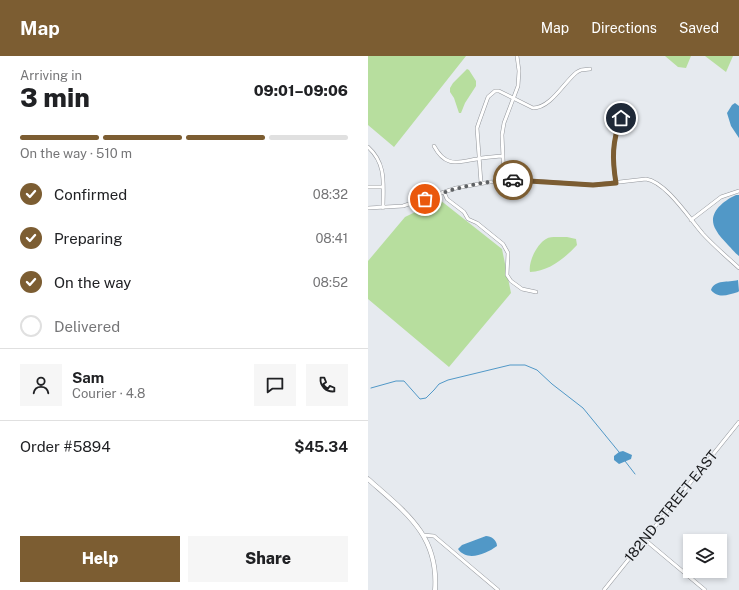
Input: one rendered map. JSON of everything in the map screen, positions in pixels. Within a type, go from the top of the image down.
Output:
[{"type":"main road","points":[[368,479],[408,514],[423,535],[433,557],[435,590]]},
{"type":"street","points":[[504,180],[502,135],[504,123],[518,81],[519,71],[517,56]]},
{"type":"street","points":[[480,183],[478,128],[488,97],[492,93],[499,91],[533,108],[542,107],[547,104],[574,75],[581,70],[590,69]]},
{"type":"street","points":[[616,183],[613,157],[614,143],[621,118]]},
{"type":"street","points":[[434,146],[442,156],[455,163],[479,158],[502,156]]},
{"type":"street","points":[[368,148],[377,156],[380,162],[382,171],[383,208]]},
{"type":"street","points":[[368,208],[403,206],[444,192],[480,183],[504,180],[593,185],[642,179],[653,180],[662,187],[714,245],[739,268]]},
{"type":"street","points":[[368,187],[383,187]]},
{"type":"street","points":[[691,220],[720,197],[739,191]]},
{"type":"street","points":[[444,192],[447,199],[464,212],[468,219],[477,223],[503,244],[508,253],[507,275],[511,281],[522,289],[536,292]]},
{"type":"street","name":"182ND STREET EAST","points":[[604,590],[739,422]]},
{"type":"street","points":[[423,535],[434,536],[498,590]]},
{"type":"street","points":[[644,539],[705,590]]},
{"type":"green space","points":[[368,56],[466,56],[394,147],[368,125]]},
{"type":"green space","points":[[665,56],[691,56],[686,68],[678,67]]},
{"type":"green space","points":[[705,56],[733,56],[726,72]]},
{"type":"green space","points":[[467,69],[476,81],[476,86],[465,103],[461,113],[459,113],[454,98],[450,92],[450,88]]},
{"type":"green space","points":[[440,200],[502,249],[511,293],[449,367],[368,299],[368,261],[405,217]]},
{"type":"green space","points":[[551,237],[567,237],[576,239],[577,245],[567,255],[550,267],[530,272],[530,263],[532,258],[536,249],[543,241]]},
{"type":"water","points":[[735,103],[739,106],[739,138],[731,126],[727,113]]},
{"type":"water","points":[[736,195],[739,195],[739,256],[719,234],[713,224],[713,219],[717,209],[721,204]]},
{"type":"water","points":[[738,280],[738,292],[727,295],[717,295],[711,290],[716,284]]},
{"type":"water","points":[[623,451],[632,455],[631,459],[619,464],[614,460],[614,456]]},
{"type":"water","points":[[486,536],[493,539],[497,546],[488,552],[471,556],[462,553],[458,549],[462,545]]},
{"type":"waterway","points":[[371,388],[396,381],[404,381],[420,399],[426,398],[439,384],[448,380],[510,365],[525,365],[537,370],[552,384],[583,408],[619,452]]},
{"type":"waterway","points":[[625,461],[635,474]]},
{"type":"way so far","points":[[425,199],[449,190],[470,185],[513,180]]},
{"type":"route","points":[[513,180],[593,185],[616,183],[613,157],[614,143],[616,131],[621,118]]}]
